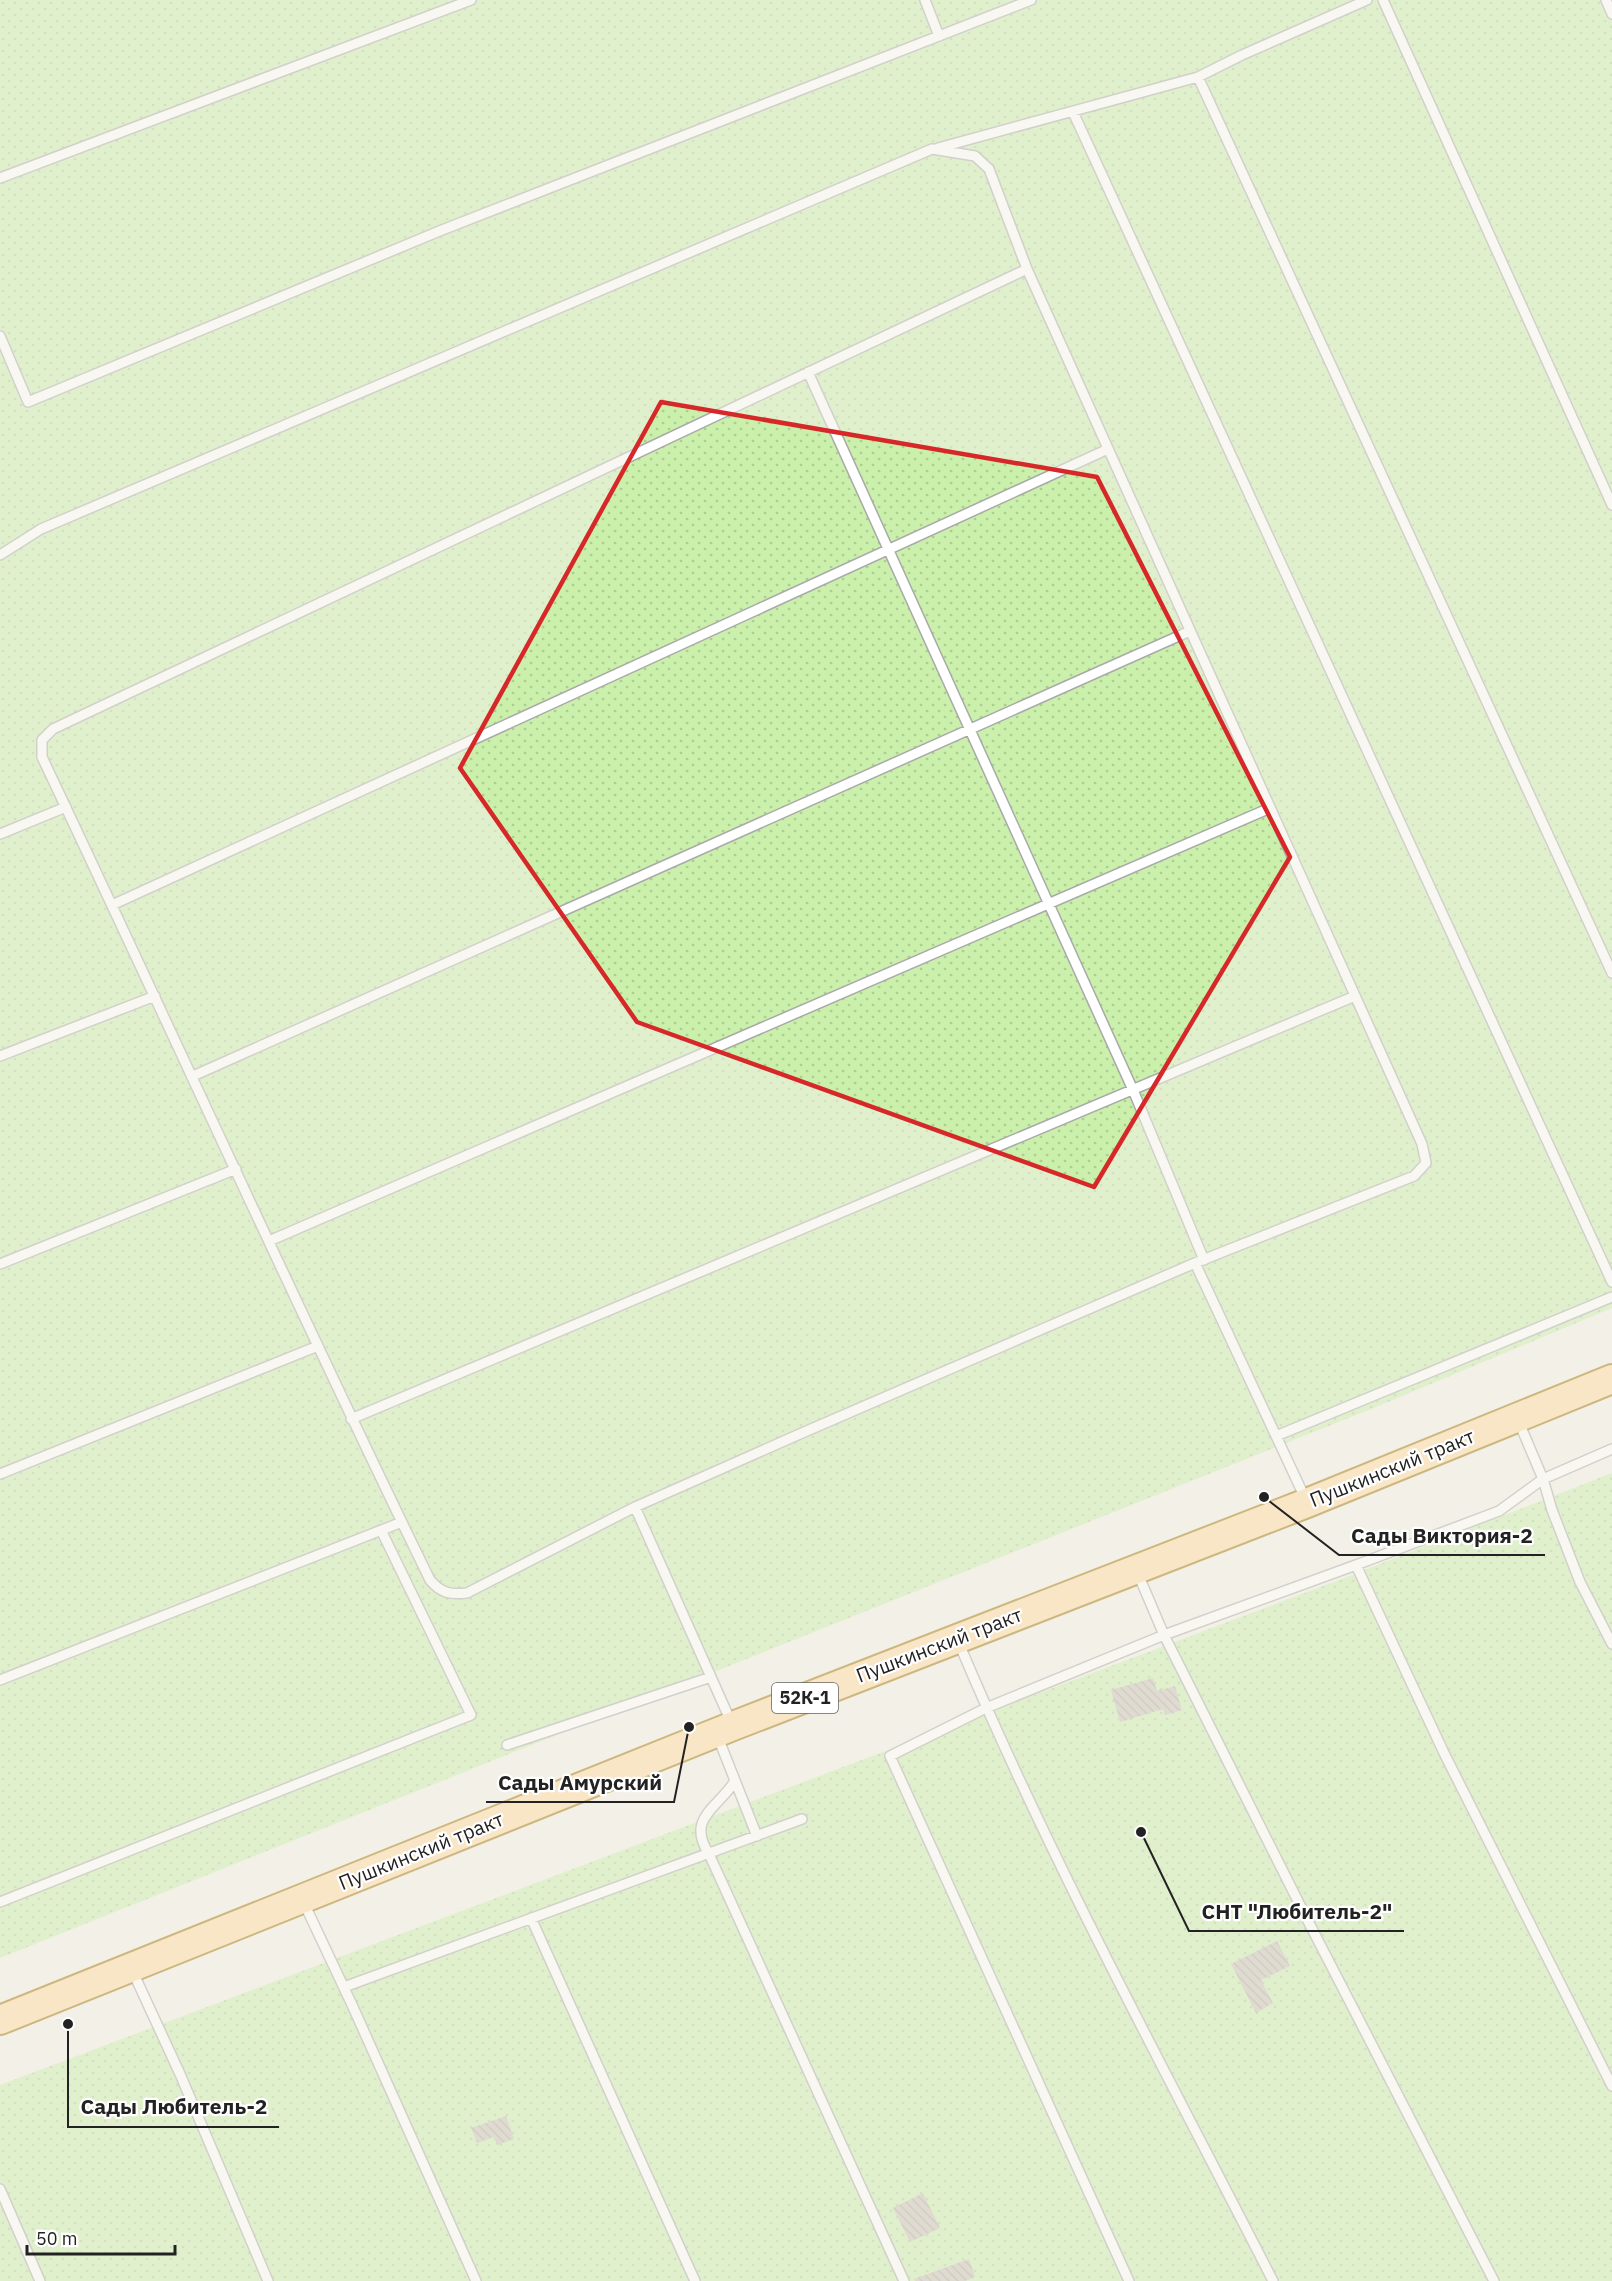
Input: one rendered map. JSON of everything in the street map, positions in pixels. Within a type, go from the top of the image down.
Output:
[{"type":"main road","name":"Пушкинский тракт","points":[[0,2020],[724,1729],[1307,1503],[1612,1379]]},
{"type":"lane","points":[[0,178],[471,0]]},
{"type":"lane","points":[[925,0],[939,36]]},
{"type":"lane","points":[[0,336],[28,402],[442,230],[1031,0]]},
{"type":"lane","points":[[0,555],[41,529],[932,149],[1198,77],[1367,0]]},
{"type":"lane","points":[[1383,0],[1612,505]]},
{"type":"lane","points":[[1606,0],[1612,14]]},
{"type":"lane","points":[[1198,77],[1612,973]]},
{"type":"lane","points":[[1073,112],[1612,1282]]},
{"type":"lane","points":[[932,149],[975,156],[989,169],[1027,269],[1422,1144],[1426,1163],[1414,1176],[1200,1262],[635,1507],[467,1593],[452,1595],[439,1590],[430,1580],[351,1419],[193,1076],[42,757],[42,740],[53,729],[1027,269]]},
{"type":"lane","points":[[808,372],[890,549],[1132,1090],[1200,1262],[1307,1503]]},
{"type":"lane","points":[[112,905],[1108,449]]},
{"type":"lane","points":[[193,1076],[1190,631]]},
{"type":"lane","points":[[0,834],[66,807]]},
{"type":"lane","points":[[269,1241],[1270,808]]},
{"type":"lane","points":[[0,1056],[155,996]]},
{"type":"lane","points":[[351,1419],[1355,996]]},
{"type":"lane","points":[[0,1264],[236,1169]]},
{"type":"lane","points":[[1276,1436],[1612,1297]]},
{"type":"lane","points":[[0,1474],[318,1346]]},
{"type":"lane","points":[[1517,1417],[1543,1479],[1551,1510],[1580,1582],[1612,1644]]},
{"type":"lane","points":[[1129,2281],[890,1756],[986,1708],[1164,1635],[1499,1511],[1543,1479],[1612,1449]]},
{"type":"lane","points":[[635,1507],[711,1677],[735,1781],[757,1836]]},
{"type":"lane","points":[[0,1680],[402,1522]]},
{"type":"lane","points":[[0,1902],[471,1715],[381,1530]]},
{"type":"lane","points":[[1356,1565],[1444,1753],[1612,2086]]},
{"type":"lane","points":[[1136,1569],[1164,1635],[1308,1921],[1494,2281]]},
{"type":"lane","points":[[957,1638],[986,1708],[1075,1896],[1273,2281]]},
{"type":"lane","points":[[507,1745],[711,1677]]},
{"type":"lane","points":[[735,1781],[726,1795],[709,1811],[701,1823],[700,1839],[709,1854],[904,2281]]},
{"type":"lane","points":[[344,1987],[802,1820]]},
{"type":"lane","points":[[302,1899],[476,2281]]},
{"type":"lane","points":[[531,1918],[695,2281]]},
{"type":"lane","points":[[131,1968],[180,2074],[268,2281]]},
{"type":"lane","points":[[0,2189],[40,2281]]},
{"type":"highlighted area","points":[[661,402],[1097,477],[1290,857],[1094,1187],[637,1022],[460,768]]},
{"type":"green space","points":[[0,0],[1612,0],[1612,1308],[1376,1407],[0,1958]]},
{"type":"green space","points":[[1612,1473],[1612,2281],[0,2281],[0,2085],[1339,1580]]},
{"type":"building","points":[[1153,1678],[1157,1691],[1175,1686],[1182,1710],[1165,1715],[1163,1709],[1120,1722],[1111,1690]]},
{"type":"building","points":[[1277,1941],[1290,1966],[1261,1980],[1273,2003],[1256,2013],[1231,1964]]},
{"type":"building","points":[[506,2116],[514,2139],[497,2145],[494,2137],[477,2143],[471,2128]]},
{"type":"building","points":[[923,2193],[940,2228],[910,2242],[893,2208]]},
{"type":"building","points":[[969,2259],[975,2277],[965,2281],[915,2281],[914,2279]]},
{"type":"place","name":"Сады Виктория-2","points":[[1264,1497]]},
{"type":"place","name":"Сады Амурский","points":[[689,1727]]},
{"type":"place","name":"СНТ \"Любитель-2\"","points":[[1141,1832]]},
{"type":"place","name":"Сады Любитель-2","points":[[68,2024]]}]
